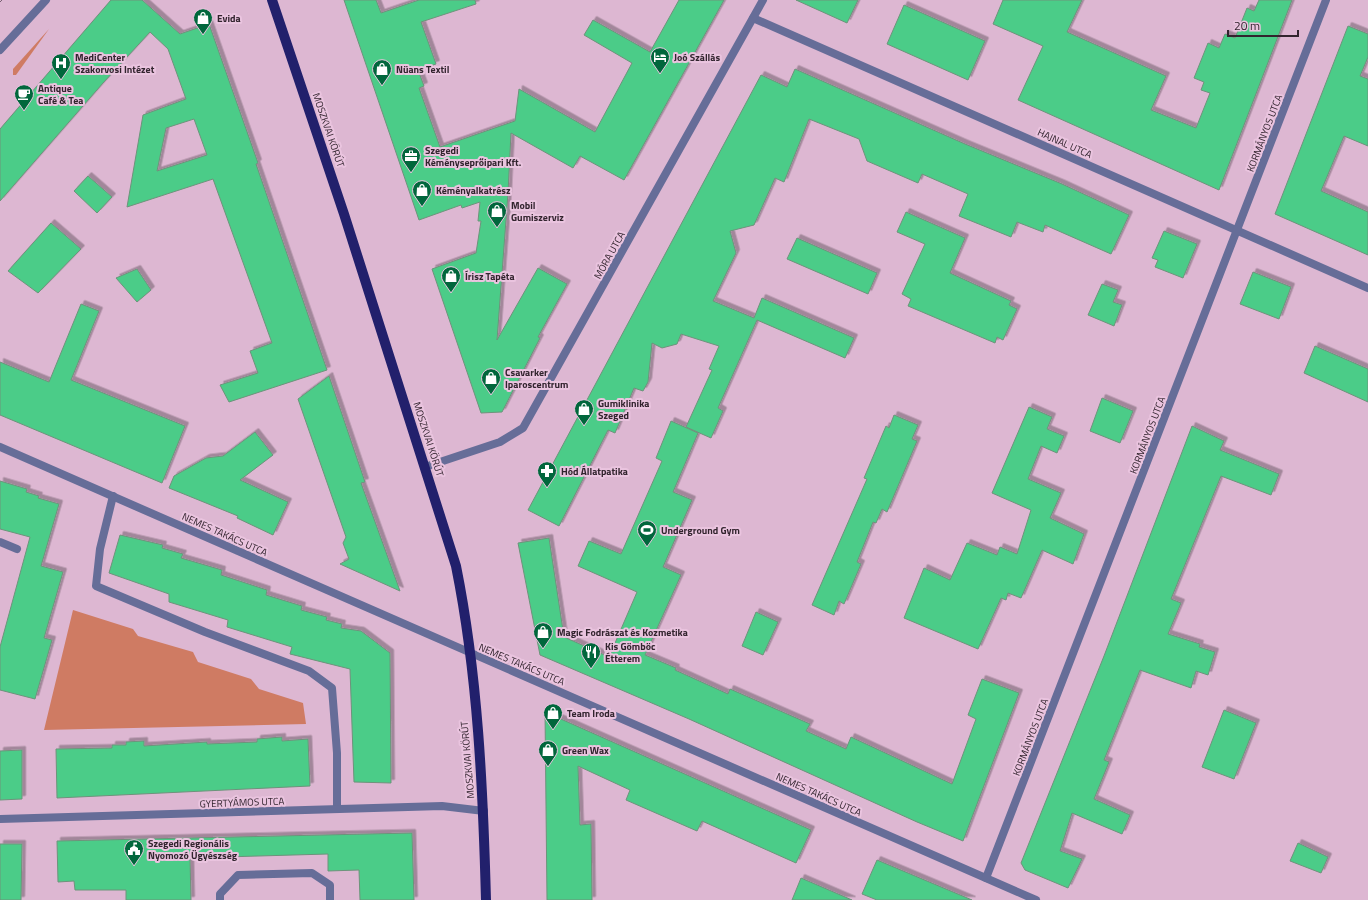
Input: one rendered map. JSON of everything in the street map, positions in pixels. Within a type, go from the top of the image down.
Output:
[{"type":"main road","name":"MOSZKVAI KÖRÚT","points":[[272,0],[344,214],[456,566],[466,617],[470,653],[484,812],[486,900]]},
{"type":"street","points":[[0,50],[46,0]]},
{"type":"street","name":"MÓRA UTCA","points":[[425,467],[500,442],[523,428],[763,0]]},
{"type":"street","name":"KORMÁNYOS UTCA","points":[[986,878],[1326,0]]},
{"type":"street","name":"HAJNAL UTCA","points":[[753,18],[1368,288]]},
{"type":"street","name":"NEMES TAKÁCS UTCA","points":[[0,447],[1035,900]]},
{"type":"street","points":[[113,496],[100,549],[96,586],[205,632],[308,671],[332,688],[337,753],[337,809]]},
{"type":"street","points":[[0,542],[17,549]]},
{"type":"street","name":"GYERTYÁMOS UTCA","points":[[0,819],[442,806],[484,812]]},
{"type":"street","points":[[220,900],[220,894],[238,875],[312,873],[330,885],[330,900]]},
{"type":"shaded area","points":[[49,29],[16,75],[13,75],[13,69]]},
{"type":"shaded area","points":[[73,610],[133,629],[138,636],[193,652],[198,662],[251,679],[259,689],[303,703],[306,724],[44,730]]},
{"type":"building","points":[[111,0],[142,0],[180,34],[209,24],[258,163],[256,164],[327,370],[229,402],[220,385],[258,373],[250,351],[272,343],[213,179],[127,207],[143,115],[186,99],[168,49],[150,32],[103,83],[0,201],[0,129]],"holes":[[[194,119],[207,155],[157,171],[166,128]]]},
{"type":"building","points":[[344,0],[376,0],[381,13],[419,0],[475,0],[476,4],[421,22],[436,64],[418,70],[424,86],[419,88],[440,147],[515,121],[519,89],[595,132],[632,63],[584,35],[593,20],[650,52],[679,0],[724,0],[624,180],[580,156],[573,168],[511,133],[497,340],[538,268],[567,284],[538,337],[540,338],[502,412],[481,413],[432,269],[476,253],[481,221],[478,221],[480,202],[462,208],[461,205],[419,220]]},
{"type":"building","points":[[796,0],[858,0],[847,23]]},
{"type":"building","points":[[1003,0],[1082,0],[1067,32],[1166,76],[1151,110],[1196,128],[1210,93],[1201,90],[1204,82],[1194,78],[1208,43],[1219,48],[1225,34],[1235,38],[1247,8],[1254,11],[1259,0],[1292,0],[1219,190],[1018,100],[1043,46],[993,24]]},
{"type":"building","points":[[904,5],[985,41],[968,80],[887,44]]},
{"type":"building","points":[[1348,26],[1368,34],[1368,57],[1360,76],[1368,79],[1368,146],[1344,136],[1321,191],[1368,212],[1368,255],[1275,214]]},
{"type":"building","points":[[795,69],[965,144],[1062,184],[1129,215],[1111,254],[1045,225],[1043,232],[1017,222],[1011,237],[959,216],[968,194],[922,174],[918,183],[867,161],[859,139],[809,119],[784,182],[775,178],[754,225],[730,231],[736,253],[713,301],[754,318],[762,298],[854,338],[845,358],[757,320],[718,408],[723,411],[711,438],[686,427],[712,370],[709,369],[719,346],[681,334],[677,344],[662,348],[652,343],[648,382],[643,391],[634,388],[615,433],[608,430],[559,526],[528,510],[761,75],[787,87]]},
{"type":"building","points":[[88,176],[112,197],[97,213],[74,191]]},
{"type":"building","points":[[906,212],[965,238],[950,273],[1011,301],[1009,305],[1017,309],[1003,340],[997,337],[995,343],[908,306],[911,299],[902,294],[925,244],[897,232]]},
{"type":"building","points":[[51,223],[81,249],[38,293],[8,271]]},
{"type":"building","points":[[1164,231],[1197,244],[1183,278],[1155,267],[1158,260],[1152,258]]},
{"type":"building","points":[[797,238],[877,273],[868,294],[787,259]]},
{"type":"building","points":[[137,269],[151,290],[137,302],[116,278]]},
{"type":"building","points":[[1253,272],[1291,287],[1279,319],[1240,304]]},
{"type":"building","points":[[1102,284],[1118,290],[1113,302],[1122,305],[1114,326],[1088,315]]},
{"type":"building","points":[[81,304],[99,311],[71,380],[185,426],[162,483],[0,415],[0,362],[49,382]]},
{"type":"building","points":[[1315,346],[1368,369],[1368,402],[1304,373]]},
{"type":"building","points":[[329,376],[365,482],[361,483],[400,591],[340,564],[349,559],[343,543],[346,537],[298,399]]},
{"type":"building","points":[[1102,398],[1133,411],[1120,443],[1090,431]]},
{"type":"building","points":[[1029,407],[1052,417],[1047,429],[1064,436],[1057,453],[1041,446],[1028,479],[1061,493],[1050,518],[1084,534],[1073,564],[1042,550],[1021,598],[1008,593],[1006,600],[1001,598],[978,649],[904,618],[924,568],[950,580],[967,543],[997,555],[1000,547],[1017,554],[1031,510],[992,493]]},
{"type":"building","points":[[894,415],[918,425],[912,439],[917,441],[887,512],[882,509],[876,523],[873,522],[857,562],[861,564],[844,604],[839,601],[834,615],[812,605],[867,479],[864,478],[886,426],[889,428]]},
{"type":"building","points":[[671,421],[698,433],[673,492],[692,500],[663,567],[681,575],[645,655],[676,668],[675,670],[728,694],[730,689],[810,724],[806,731],[846,749],[851,737],[952,784],[976,719],[968,715],[982,679],[1019,693],[963,841],[917,822],[689,719],[540,655],[518,543],[549,538],[564,637],[609,657],[637,592],[578,566],[589,541],[621,554],[662,461],[656,458]]},
{"type":"building","points":[[1192,426],[1224,441],[1220,450],[1279,474],[1271,495],[1221,476],[1171,599],[1181,603],[1168,634],[1200,644],[1199,647],[1215,652],[1208,675],[1196,671],[1191,688],[1140,670],[1104,760],[1109,762],[1094,799],[1130,815],[1122,834],[1072,813],[1060,851],[1082,859],[1068,888],[1025,870],[1021,863],[1104,656]]},
{"type":"building","points":[[255,432],[273,455],[240,480],[288,502],[273,535],[237,518],[238,516],[169,488],[174,476],[206,458],[223,456]]},
{"type":"building","points":[[0,481],[27,489],[26,492],[39,496],[38,498],[59,504],[41,566],[63,572],[44,638],[52,640],[35,699],[0,690],[0,647],[30,537],[0,529]]},
{"type":"building","points":[[120,535],[163,545],[162,548],[183,554],[181,558],[222,570],[221,575],[267,590],[266,595],[302,606],[301,610],[327,617],[326,620],[342,624],[341,628],[361,631],[390,653],[391,783],[354,782],[350,669],[290,654],[292,647],[227,627],[228,620],[169,602],[169,594],[109,573]]},
{"type":"building","points":[[756,612],[778,622],[763,655],[742,646]]},
{"type":"building","points":[[1224,710],[1256,723],[1234,779],[1202,767]]},
{"type":"building","points":[[545,712],[811,830],[796,863],[702,821],[697,831],[626,800],[630,790],[578,766],[580,825],[591,824],[592,900],[547,900]]},
{"type":"building","points":[[282,737],[282,741],[308,739],[310,786],[57,798],[56,749],[112,748],[112,745],[126,745],[126,742],[144,741],[144,746],[207,742],[207,744],[257,742],[257,739]]},
{"type":"building","points":[[22,750],[22,799],[0,800],[0,751]]},
{"type":"building","points":[[412,833],[414,900],[360,900],[359,870],[328,871],[328,854],[190,858],[191,900],[126,900],[126,890],[75,890],[74,881],[58,882],[57,841]]},
{"type":"building","points":[[1298,843],[1328,857],[1321,873],[1290,861]]},
{"type":"building","points":[[0,844],[22,844],[21,900],[0,900]]},
{"type":"building","points":[[877,860],[972,900],[877,900],[862,894]]},
{"type":"building","points":[[801,878],[852,900],[792,900]]},
{"type":"place","name":"Evida","points":[[203,35]]},
{"type":"place","name":"Joó Szállás","points":[[660,74]]},
{"type":"place","name":"MediCenter Szakorvosi Intézet","points":[[61,80]]},
{"type":"place","name":"Nüans Textil","points":[[382,86]]},
{"type":"place","name":"Antique Café & Tea","points":[[24,111]]},
{"type":"place","name":"Szegedi Kéményseprőipari Kft.","points":[[411,173]]},
{"type":"place","name":"Kéményalkatrész","points":[[422,207]]},
{"type":"place","name":"Mobil Gumiszerviz","points":[[497,228]]},
{"type":"place","name":"Írisz Tapéta","points":[[451,293]]},
{"type":"place","name":"Csavarker Iparoscentrum","points":[[491,395]]},
{"type":"place","name":"Gumiklinika Szeged","points":[[584,426]]},
{"type":"place","name":"Hód Állatpatika","points":[[547,488]]},
{"type":"place","name":"Underground Gym","points":[[647,547]]},
{"type":"place","name":"Magic Fodrászat és Kozmetika","points":[[543,649]]},
{"type":"place","name":"Kis Gömböc Étterem","points":[[591,669]]},
{"type":"place","name":"Team Iroda","points":[[553,730]]},
{"type":"place","name":"Green Wax","points":[[548,767]]},
{"type":"place","name":"Szegedi Regionális Nyomozó Ügyészség","points":[[134,866]]}]
